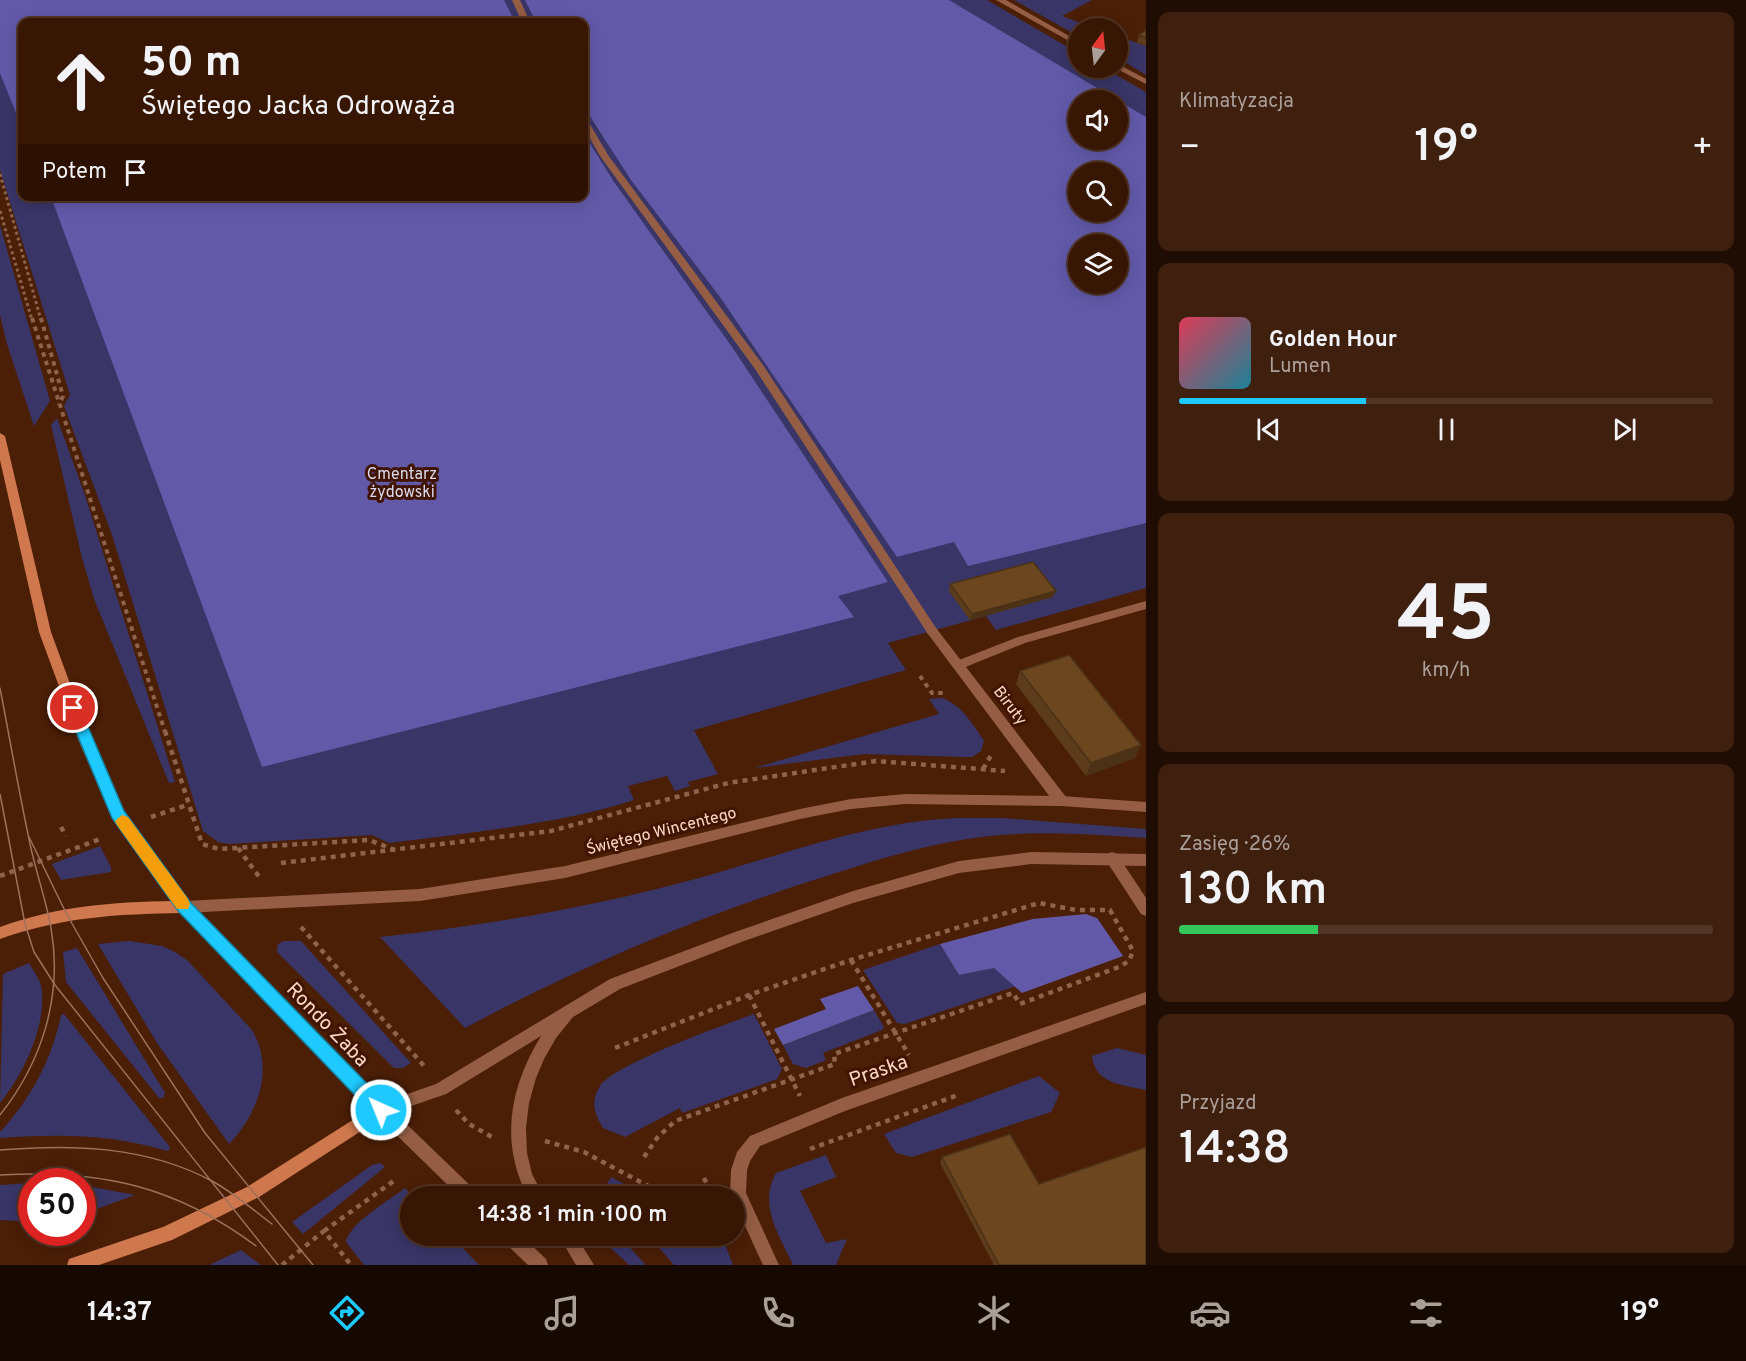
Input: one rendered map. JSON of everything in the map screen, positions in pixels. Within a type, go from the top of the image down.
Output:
[{"type":"main road","name":"Rondo Żaba","points":[[0,436],[45,632],[87,747],[118,814],[185,907],[381,1110]]},
{"type":"main road","points":[[0,933],[48,916],[99,908],[185,907]]},
{"type":"main road","points":[[75,1265],[166,1234],[253,1192],[381,1110]]},
{"type":"street","points":[[516,0],[524,18]]},
{"type":"street","points":[[1000,0],[1068,38]]},
{"type":"street","points":[[1128,72],[1146,82]]},
{"type":"street","name":"Biruty","points":[[588,128],[604,156],[759,367],[932,631],[1061,801]]},
{"type":"street","points":[[958,665],[1022,640],[1146,605]]},
{"type":"street","name":"Świętego Wincentego","points":[[185,907],[420,895],[565,872],[800,814],[851,804],[904,799],[1061,801],[1146,807]]},
{"type":"street","points":[[460,1186],[381,1110],[441,1089],[577,1004],[626,979],[853,897],[959,867],[1031,858],[1146,860]]},
{"type":"street","points":[[1112,858],[1146,910]]},
{"type":"street","name":"Praska","points":[[771,1265],[738,1193],[739,1170],[743,1157],[755,1141],[921,1077],[1146,998]]},
{"type":"street","points":[[531,1186],[522,1163],[517,1140],[518,1117],[540,1055],[562,1020],[577,1004]]},
{"type":"street","points":[[520,1246],[540,1265]]},
{"type":"street","points":[[574,1246],[586,1265]]},
{"type":"path","points":[[0,174],[63,396],[58,406]]},
{"type":"path","points":[[0,211],[58,406],[116,575],[187,805],[202,844],[219,849],[369,840],[396,851],[281,863]]},
{"type":"path","points":[[158,814],[187,805]]},
{"type":"path","points":[[61,827],[66,836]]},
{"type":"path","points":[[0,876],[97,841]]},
{"type":"path","points":[[238,848],[256,873]]},
{"type":"path","points":[[615,1048],[749,995],[851,960],[1039,903],[1076,910],[1110,910],[1133,951],[1129,961],[1119,967],[1020,1004],[1013,993],[895,1032],[834,1054],[835,1064],[793,1081],[675,1121],[657,1137],[642,1160]]},
{"type":"path","points":[[312,940],[417,1056]]},
{"type":"path","points":[[851,960],[921,1077]]},
{"type":"path","points":[[749,995],[810,1118]]},
{"type":"path","points":[[799,1154],[967,1091]]},
{"type":"path","points":[[460,1115],[476,1129],[494,1138]]},
{"type":"path","points":[[537,1141],[567,1145],[648,1186]]},
{"type":"path","points":[[282,1265],[324,1230],[396,1180]]},
{"type":"path","points":[[324,1230],[351,1265]]},
{"type":"green space","name":"Cmentarz żydowski","points":[[0,0],[987,0],[1068,47],[1068,78],[1122,78],[1146,92],[1146,588],[996,630],[986,616],[888,643],[906,670],[694,730],[718,774],[688,782],[690,786],[675,791],[667,776],[628,786],[634,800],[604,809],[513,827],[389,843],[372,835],[229,844],[218,842],[203,831],[112,535],[64,406],[70,395],[0,170]]},
{"type":"green space","points":[[0,0],[504,0],[513,18],[18,18],[18,118],[0,73]]},
{"type":"green space","points":[[525,0],[949,0],[1068,71],[1068,78],[1080,78],[1100,90],[1068,90],[1068,150],[1128,150],[1128,106],[1146,117],[1146,523],[968,566],[954,542],[897,557],[720,297],[631,180],[588,113],[588,18],[534,18]]},
{"type":"green space","points":[[1014,0],[1092,0],[1062,16],[1068,18],[1068,30]]},
{"type":"green space","points":[[1128,40],[1146,46],[1146,75],[1128,64]]},
{"type":"green space","points":[[588,140],[614,182],[732,347],[888,582],[838,596],[854,617],[262,767],[52,201],[588,201]]},
{"type":"green space","points":[[0,225],[50,401],[34,426],[7,344],[0,315]]},
{"type":"green space","points":[[57,418],[85,495],[175,782],[169,783],[94,599],[82,558],[51,425]]},
{"type":"green space","points":[[943,698],[962,711],[984,741],[981,751],[972,757],[864,754],[754,768],[939,714],[929,699]]},
{"type":"green space","points":[[1002,818],[1146,829],[1146,838],[1055,833],[1001,835],[955,841],[887,857],[774,893],[683,927],[595,964],[465,1028],[380,937],[501,921],[620,898],[857,833],[921,821]]},
{"type":"green space","points":[[100,846],[111,867],[111,872],[61,880],[52,864]]},
{"type":"green space","points":[[1086,914],[1097,918],[1123,956],[1022,993],[994,968],[959,975],[940,944],[1033,919]]},
{"type":"green space","points":[[129,941],[162,946],[187,960],[252,1030],[259,1045],[262,1060],[260,1090],[248,1119],[229,1144],[157,1043],[98,944]]},
{"type":"green space","points":[[284,941],[301,941],[411,1063],[403,1068],[394,1068],[277,952],[278,944]]},
{"type":"green space","points":[[940,944],[959,975],[994,968],[1016,986],[905,1024],[897,1023],[863,970]]},
{"type":"green space","points":[[77,948],[165,1093],[163,1098],[159,1098],[66,982],[63,952]]},
{"type":"green space","points":[[29,963],[42,988],[40,1021],[31,1051],[17,1079],[0,1103],[3,974]]},
{"type":"green space","points":[[858,986],[874,1010],[783,1045],[774,1029],[826,1009],[820,999]]},
{"type":"green space","points":[[874,1010],[884,1027],[882,1030],[823,1053],[826,1060],[806,1068],[793,1064],[783,1045]]},
{"type":"green space","points":[[64,1014],[170,1147],[168,1151],[105,1138],[44,1136],[0,1138],[0,1132],[21,1106],[39,1078],[52,1047],[61,1015]]},
{"type":"green space","points":[[754,1014],[782,1069],[777,1079],[682,1113],[680,1108],[625,1137],[603,1128],[595,1112],[594,1102],[600,1086],[609,1077],[671,1046]]},
{"type":"green space","points":[[1117,1048],[1146,1055],[1146,1090],[1112,1082],[1098,1072],[1092,1056]]},
{"type":"green space","points":[[1039,1076],[1060,1093],[1051,1112],[912,1157],[896,1153],[884,1134]]},
{"type":"green space","points":[[826,1155],[836,1177],[800,1191],[826,1243],[847,1239],[836,1265],[793,1265],[772,1220],[769,1197],[771,1185],[776,1173]]},
{"type":"green space","points":[[380,1163],[385,1167],[303,1234],[292,1222],[372,1165]]},
{"type":"green space","points":[[611,1177],[628,1186],[606,1186]]},
{"type":"green space","points":[[18,1184],[18,1221],[0,1220],[0,1185]]},
{"type":"green space","points":[[96,1188],[135,1195],[96,1209]]},
{"type":"green space","points":[[400,1192],[400,1246],[461,1246],[479,1265],[364,1265],[346,1242],[349,1234],[371,1212]]},
{"type":"green space","points":[[609,1246],[628,1246],[646,1265],[629,1265]]},
{"type":"green space","points":[[658,1246],[726,1246],[733,1265],[674,1265]]},
{"type":"green space","points":[[241,1250],[261,1265],[209,1265]]},
{"type":"building","points":[[1146,30],[1146,38],[1139,35]]},
{"type":"building","points":[[1033,562],[1056,591],[972,614],[950,584]]},
{"type":"building","points":[[1069,655],[1141,745],[1091,763],[1020,671]]},
{"type":"building","points":[[1010,1134],[1039,1184],[1146,1147],[1146,1265],[999,1265],[942,1157]]},
{"type":"tram line","points":[[0,688],[30,844],[51,928],[54,953],[53,983]]},
{"type":"tram line","points":[[0,794],[25,924],[34,952],[53,983]]},
{"type":"tram line","points":[[29,837],[66,913],[103,978],[205,1133],[313,1265]]},
{"type":"tram line","points":[[0,1115],[15,1095],[38,1050],[46,1027],[53,983]]},
{"type":"tram line","points":[[53,983],[211,1180]]},
{"type":"tram line","points":[[0,1150],[55,1147],[109,1150],[161,1161],[187,1169],[211,1180]]},
{"type":"tram line","points":[[0,1175],[71,1175],[135,1186],[196,1209],[226,1225],[256,1246]]},
{"type":"tram line","points":[[211,1180],[272,1224]]},
{"type":"tram line","points":[[211,1180],[278,1265]]},
{"type":"slow traffic","points":[[122,821],[182,904]]},
{"type":"route","points":[[73,708],[87,747],[118,814],[185,907],[381,1110]]}]
